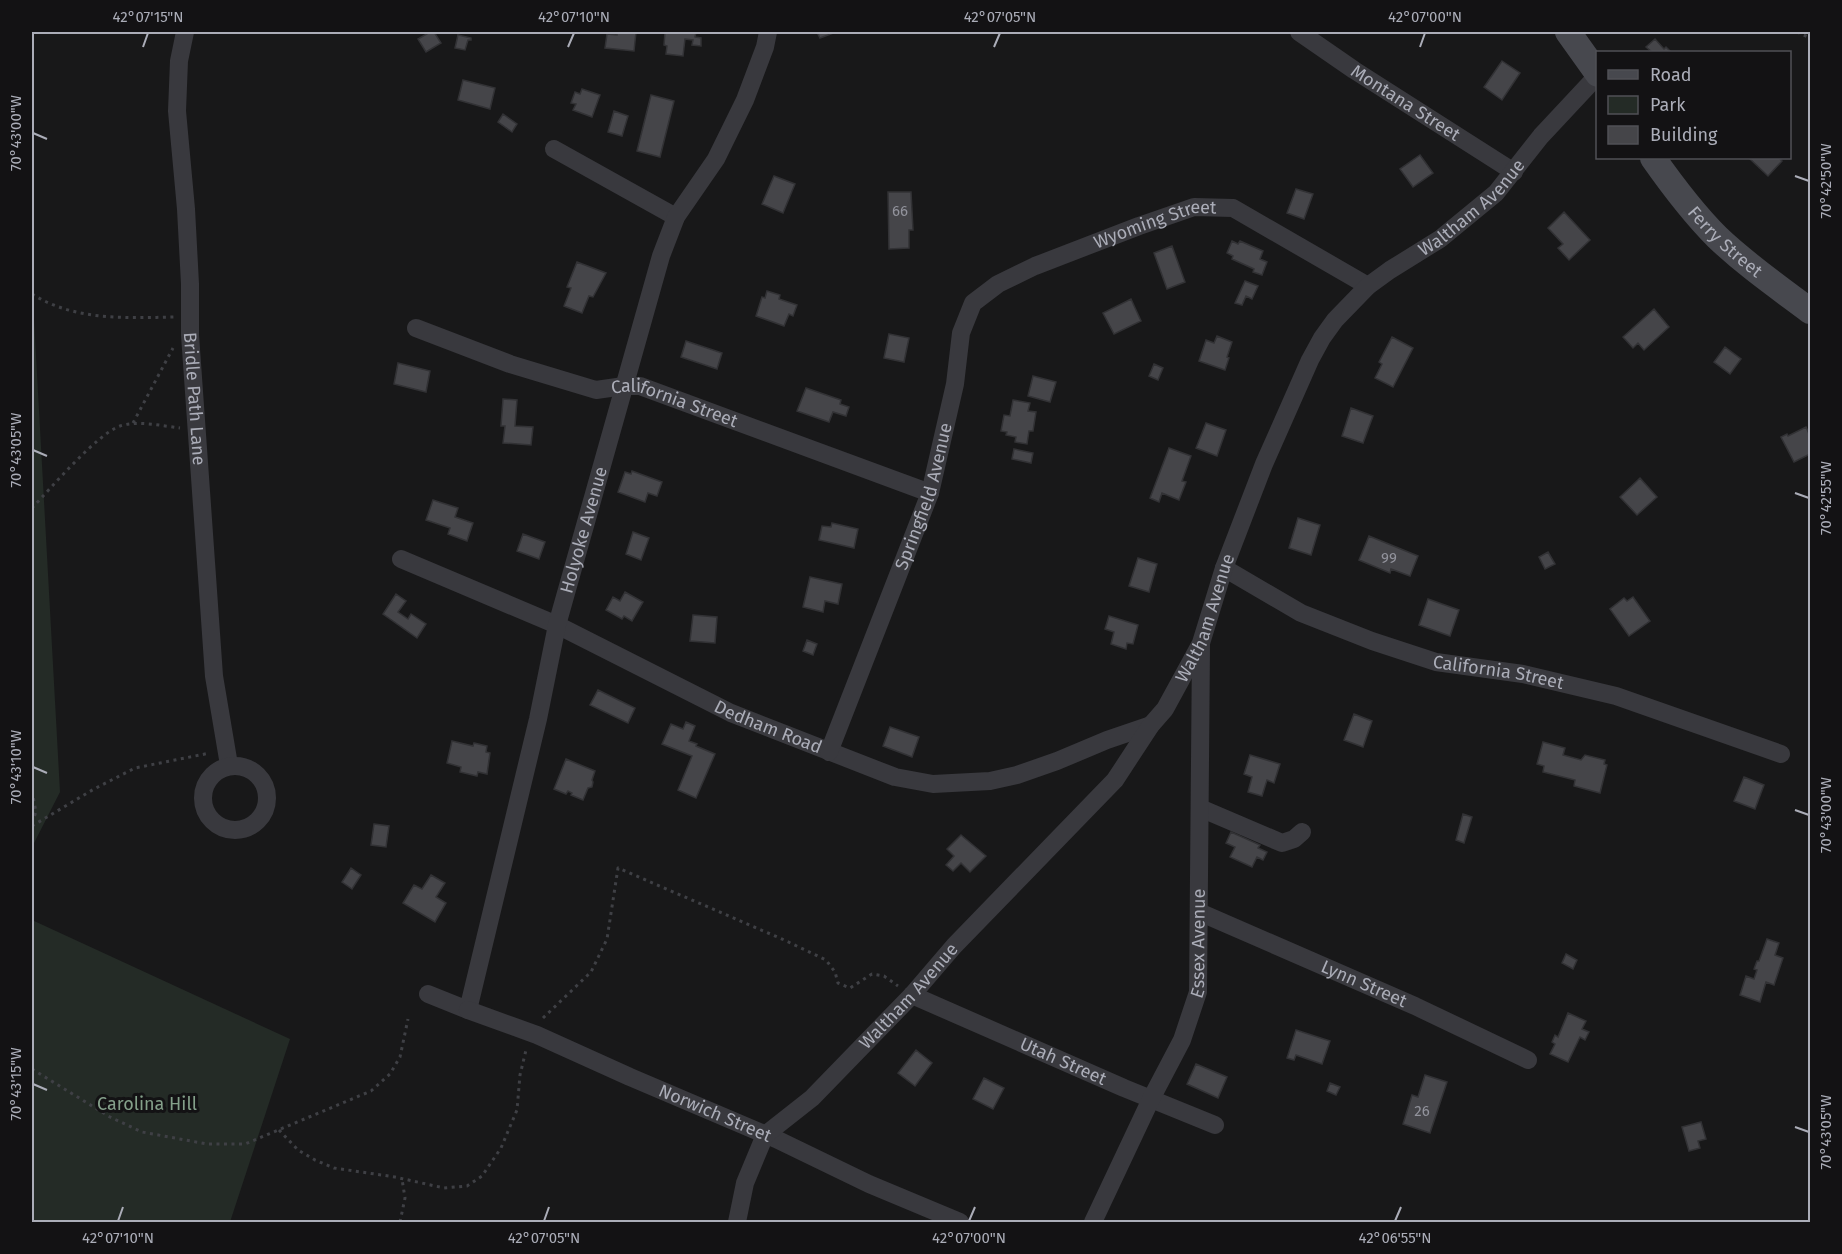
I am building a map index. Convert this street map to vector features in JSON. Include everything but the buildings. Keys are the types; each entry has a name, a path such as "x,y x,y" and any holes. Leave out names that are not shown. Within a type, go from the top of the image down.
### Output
{"main road":[{"path":"1568,32 1596,71"},
{"name":"Ferry Street","path":"1654,159 1695,213 1716,236 1810,311"}],"street":[{"name":"Bridle Path Lane","path":"185,32 179,61 177,111 186,209 190,317 214,675 227,758"},
{"name":"Holyoke Avenue","path":"468,1010 538,719 557,625 661,256 676,216 716,159 745,100 765,47 768,32"},
{"name":"Montana Street","path":"1299,32 1514,172"},
{"name":"Waltham Avenue","path":"765,1135 812,1098 912,995 954,946 1115,780 1165,709 1201,643 1224,568 1252,492 1310,360 1322,338 1335,320 1368,286 1460,225 1496,193 1541,136 1596,76"},
{"path":"554,149 676,216"},
{"name":"Wyoming Street","path":"1035,266 1194,207 1233,208 1368,286"},
{"name":"Springfield Avenue","path":"830,752 930,493 955,384 961,333 973,303 998,284 1035,266"},
{"name":"California Street","path":"416,328 510,364 596,390 640,386 930,493"},
{"name":"Dedham Road","path":"401,559 557,625 731,713 896,777 933,784 990,781 1017,775 1152,725"},
{"name":"California Street","path":"1224,568 1301,613 1372,641 1436,662 1523,674 1617,696 1781,754"},
{"name":"Essex Avenue","path":"1093,1222 1151,1099 1182,1040 1198,992 1201,643"},
{"path":"1107,740 1128,759"},
{"path":"1200,808 1282,843 1302,832"},
{"name":"Lynn Street","path":"1198,912 1415,1006 1528,1060"},
{"path":"428,994 468,1010"},
{"name":"Utah Street","path":"912,995 1215,1125"},
{"name":"Norwich Street","path":"468,1010 531,1033 765,1135 869,1184 960,1222"},
{"path":"737,1222 745,1183 765,1135"}],"path":[{"path":"1797,32 1810,38"},
{"path":"32,294 50,306 94,316 190,317"},
{"path":"133,423 174,346"},
{"path":"32,508 102,436 120,426 133,423 197,429"},
{"path":"32,824 135,768 227,758"},
{"path":"32,791 36,812 32,824"},
{"path":"279,1130 298,1150 334,1168 444,1188 467,1186 482,1176 501,1148 517,1110 520,1075 531,1033 543,1017 591,972 607,939 618,868 826,960 835,972 838,983 850,988 872,974 884,976 912,995"},
{"path":"32,1069 110,1117 142,1132 207,1144 245,1143 371,1091 390,1074 400,1057 408,1019"},
{"path":"400,1222 405,1198 402,1179"}],"green space":[{"path":"32,283 60,792 32,847"},
{"name":"Carolina Hill","path":"32,920 290,1039 230,1222 32,1222"}]}
